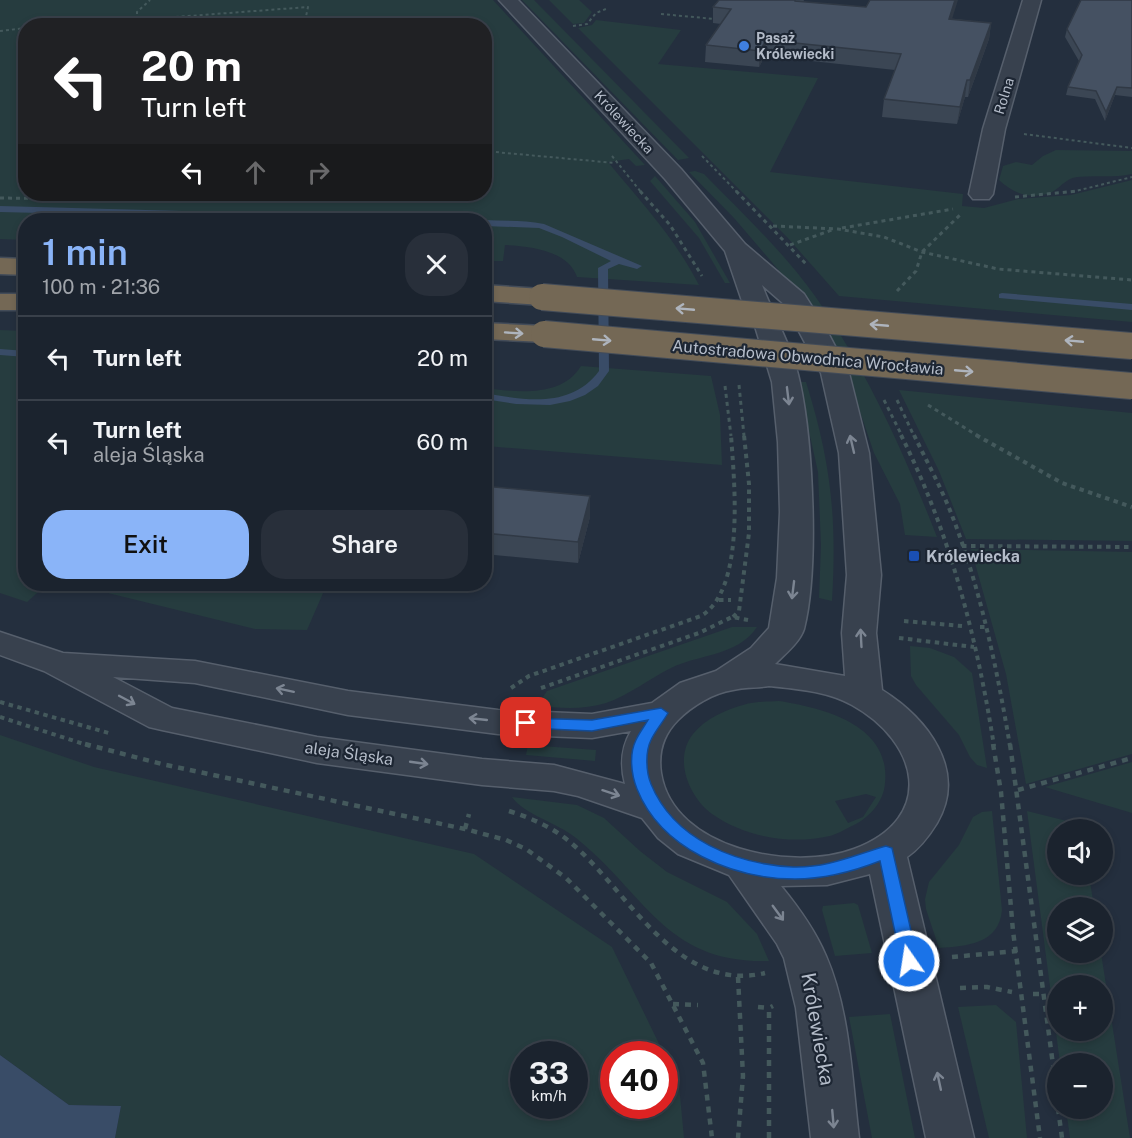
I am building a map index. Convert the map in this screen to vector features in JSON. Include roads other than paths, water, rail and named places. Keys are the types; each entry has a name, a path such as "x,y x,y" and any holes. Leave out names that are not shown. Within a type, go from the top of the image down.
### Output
{"highway":[{"path":"0,266 18,267"},
{"path":"492,294 1132,346"},
{"path":"0,302 18,302"},
{"name":"Autostradowa Obwodnica Wrocławia","path":"492,331 544,334 1132,386"}],"street":[{"name":"Królewiecka","path":"508,0 673,174 736,249 795,300 835,373 854,453 861,518 864,576 859,633 864,696"},
{"name":"Rolna","path":"975,200 1032,0"},
{"name":"Królewiecka","path":"722,680 763,656 786,630 794,578 795,489 793,441 786,382 767,323 755,301 736,249"},
{"name":"aleja Śląska","path":"0,643 57,663 162,718 317,750 482,772 554,778 584,784 652,807"},
{"name":"aleja Śląska","path":"57,663 195,672 348,703 498,722 592,726 661,713"},
{"path":"770,675 818,680 864,696 891,714 912,735 926,759 931,783 926,809 912,833 886,852 844,868 794,873 744,866 706,852 675,831 652,807 639,774 642,741 661,713 688,693 722,680 770,675"},
{"path":"886,852 950,1138"},
{"name":"Królewiecka","path":"744,866 798,941 805,959 823,1045 835,1138"}],"water":[{"path":"0,1055 69,1105 121,1106 115,1138 0,1138"}],"waterway":[{"path":"0,209 148,213"},
{"path":"492,223 541,226 612,258 637,266"},
{"path":"492,397 550,402 582,393 594,384 604,371 603,268 617,261"},
{"path":"1002,296 1132,307"},
{"path":"0,352 18,353"}],"place":[{"name":"Pasaż Królewiecki","path":"744,46"},
{"name":"Królewiecka","path":"914,556"}]}
